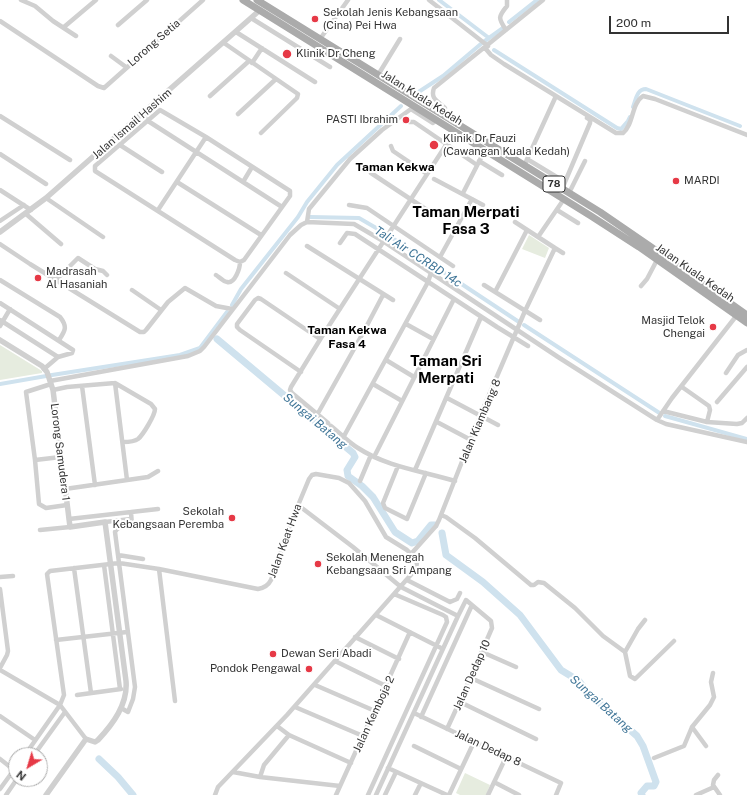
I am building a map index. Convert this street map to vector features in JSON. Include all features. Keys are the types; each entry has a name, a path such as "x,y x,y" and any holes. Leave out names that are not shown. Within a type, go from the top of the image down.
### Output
{"main road":[{"name":"Jalan Kuala Kedah","path":"243,0 378,75 397,91"},
{"name":"Jalan Kuala Kedah","path":"257,0 319,43 417,104 436,120 485,150 633,234 747,315"},
{"name":"Jalan Kuala Kedah","path":"417,104 444,116 516,161 526,163 563,186 567,196 747,323"},
{"path":"516,161 524,168 567,196"},
{"path":"708,287 732,305 730,311"}],"street":[{"path":"21,0 35,6 53,21 76,36"},
{"path":"64,27 96,0"},
{"path":"118,26 147,0"},
{"name":"Lorong Setia","path":"0,21 98,86 104,88 203,0"},
{"path":"311,55 348,0"},
{"path":"429,0 484,46 491,55 616,133 620,134 627,129 637,102 643,96 655,99 747,135"},
{"path":"506,30 500,16 507,6 507,0"},
{"path":"444,116 445,108 432,96 434,88 484,46 543,0"},
{"name":"Jalan Ismail Hashim","path":"0,232 46,198 260,10"},
{"path":"251,18 330,67"},
{"path":"236,32 315,82"},
{"path":"378,75 400,39"},
{"path":"224,42 250,62 298,93 298,96 261,133"},
{"path":"210,96 250,62 262,48"},
{"path":"111,56 126,67"},
{"path":"238,114 276,79"},
{"path":"526,163 556,96"},
{"path":"307,222 309,210 335,177 350,159 382,130 411,109 433,123 436,120"},
{"path":"162,111 206,137 290,191 290,196 244,260 240,262 97,173 94,169 95,166 158,112 162,111"},
{"path":"142,115 148,121 282,207"},
{"path":"0,116 70,160"},
{"path":"563,186 590,123 590,120 587,118"},
{"path":"409,122 414,122 446,144 502,175"},
{"path":"454,131 411,200 320,339 290,390 356,448 398,466 455,481"},
{"path":"158,210 206,137"},
{"path":"120,144 162,172"},
{"path":"391,146 393,151 427,174"},
{"path":"463,194 485,150"},
{"path":"0,154 46,184"},
{"path":"538,238 567,196 585,160"},
{"path":"243,182 252,167"},
{"path":"371,173 433,214"},
{"path":"434,179 484,205"},
{"path":"177,182 261,236"},
{"path":"0,190 31,210"},
{"path":"46,198 103,237"},
{"path":"440,257 472,199"},
{"path":"0,221 24,205"},
{"path":"349,205 367,208 453,266"},
{"path":"557,210 578,223"},
{"path":"26,214 61,244"},
{"path":"67,505 46,508 39,504 26,392 48,377 195,354 204,347 290,235 297,227 307,222 354,224 385,239 431,273 657,420 666,424 747,442"},
{"path":"515,222 538,238 564,253"},
{"path":"495,292 527,230"},
{"path":"340,243 346,235 351,233 355,234 528,346"},
{"path":"0,244 140,332 144,332 172,298 185,288 216,306 232,309"},
{"path":"307,246 393,300"},
{"name":"Jalan Kiambang 8","path":"444,518 455,481 480,416 553,247"},
{"path":"56,280 78,258 95,269 103,271 107,275"},
{"path":"641,286 647,279 657,260"},
{"path":"216,275 227,282 230,282 235,278 240,267 240,262"},
{"path":"286,273 340,309"},
{"path":"344,436 406,324 428,282 431,273"},
{"path":"0,280 60,318 65,327 65,331 59,340"},
{"path":"484,285 540,320"},
{"path":"132,290 161,310"},
{"path":"317,415 383,295"},
{"path":"301,372 240,330 237,324 255,300 261,299 320,339"},
{"path":"360,481 454,299"},
{"path":"0,303 72,349 72,353 58,357 48,377"},
{"path":"10,309 1,322 58,357"},
{"path":"657,420 737,315"},
{"path":"415,470 481,317"},
{"path":"406,324 433,339"},
{"path":"0,340 48,377"},
{"path":"726,373 738,355 747,350"},
{"path":"386,360 414,377"},
{"path":"717,402 747,367"},
{"name":"Lorong Samudera 1","path":"48,377 53,390 70,526"},
{"path":"53,390 115,383 151,404 155,411 139,439 122,442"},
{"path":"115,383 127,480"},
{"path":"372,384 402,401"},
{"path":"82,386 95,485"},
{"path":"682,387 709,406 710,410 707,422"},
{"path":"447,398 498,425"},
{"path":"664,411 707,422 737,424 742,423 747,418"},
{"path":"437,422 471,440"},
{"path":"35,460 61,457"},
{"path":"398,466 383,503 385,508 407,519 426,473"},
{"path":"65,489 148,477 158,471"},
{"name":"Jalan Keat Hwa","path":"56,640 47,574 50,571 119,563 159,569 258,589 265,587 271,580 309,479 312,475 316,474 344,479 350,483 365,500 386,537 407,550 410,554"},
{"path":"298,505 401,587 458,616"},
{"path":"69,519 158,508"},
{"path":"121,708 128,712 135,687 115,532 119,527 132,526 131,512"},
{"path":"215,795 218,787 315,685 355,637 416,569 417,565 415,558 410,554 444,518 480,542 531,585 538,582 544,583 575,608 603,636 625,652"},
{"path":"40,530 132,519"},
{"path":"0,589 2,625 8,655 0,669 60,705 86,739 95,742 121,708 126,696 127,688 105,522"},
{"path":"118,555 142,558"},
{"path":"104,565 120,689"},
{"path":"74,568 91,693"},
{"path":"159,569 175,701"},
{"path":"0,577 13,576"},
{"path":"406,580 450,602"},
{"path":"446,609 450,602 457,599 460,593"},
{"path":"368,795 447,622 446,617 431,609 394,594"},
{"path":"429,600 432,594"},
{"path":"376,795 466,600 472,605 421,717"},
{"name":"Jalan Dedap 10","path":"447,729 492,628 492,623 472,605"},
{"path":"376,615 443,649"},
{"path":"645,620 625,652 630,676 635,679 674,642"},
{"path":"30,747 60,705 64,695 56,640 128,632"},
{"name":"Jalan Kemboja 2","path":"336,795 399,660 410,632"},
{"path":"355,637 399,660"},
{"path":"482,652 516,667"},
{"path":"335,661 386,686"},
{"path":"654,758 684,746 692,727 714,697 711,679 713,673"},
{"path":"471,678 539,709"},
{"path":"315,685 375,711"},
{"path":"77,695 127,688"},
{"path":"460,702 536,739"},
{"path":"295,707 363,736"},
{"path":"40,747 65,712"},
{"name":"Jalan Dedap 8","path":"414,713 561,783 556,795"},
{"path":"0,716 35,740"},
{"path":"277,726 289,735 351,763"},
{"path":"692,727 706,746"},
{"path":"260,777 264,765 289,735"},
{"path":"46,795 86,739"},
{"path":"388,768 448,795 474,742"},
{"path":"414,746 461,769"},
{"path":"488,795 506,757"},
{"path":"233,772 260,777 340,786"},
{"path":"385,795 396,772"},
{"path":"718,775 714,780 713,785 720,795"},
{"path":"0,789 8,778"},
{"path":"494,782 519,795"},
{"path":"415,795 421,783"},
{"path":"696,795 714,787"}],"shaded area":[{"path":"529,235 549,248 545,258 522,249"},
{"path":"0,345 42,371 42,373 0,380"},
{"path":"465,773 490,785 486,795 460,795 456,793"}],"waterway":[{"path":"439,0 489,38"},
{"path":"509,22 537,0"},
{"path":"417,93 443,76 482,43 503,28"},
{"path":"494,50 617,128 621,129 630,117"},
{"path":"633,107 639,93 643,89 646,89 740,126"},
{"path":"232,305 241,289 337,165 401,106"},
{"name":"Tali Air CCRBD 14c","path":"310,217 359,218 383,232 519,322"},
{"path":"0,384 180,355 200,348 227,312"},
{"name":"Tali Air CCRBD 14c","path":"524,325 661,414"},
{"name":"Sungai Batang","path":"217,339 353,453 355,457 347,470 348,476 362,486 373,497 395,532 412,543 418,541 431,525 435,525"},
{"name":"Tali Air CCRBD 14c","path":"665,416 747,439"},
{"name":"Sungai Batang","path":"442,533 446,555 483,582 520,615 561,670 579,681 588,693 637,736 643,746 656,782 654,786 647,786 641,793 642,795"},
{"path":"99,759 118,777 133,795"}],"place":[{"name":"Sekolah Jenis Kebangsaan (Cina) Pei Hwa","path":"315,19"},
{"name":"Klinik Dr Cheng","path":"287,54"},
{"name":"PASTI Ibrahim","path":"406,120"},
{"name":"Klinik Dr Fauzi (Cawangan Kuala Kedah)","path":"434,145"},
{"name":"MARDI","path":"676,181"},
{"name":"Madrasah Al Hasaniah","path":"38,278"},
{"name":"Masjid Telok Chengai","path":"713,327"},
{"name":"Sekolah Kebangsaan Peremba","path":"232,518"},
{"name":"Sekolah Menengah Kebangsaan Sri Ampang","path":"318,564"},
{"name":"Dewan Seri Abadi","path":"273,654"},
{"name":"Pondok Pengawal","path":"309,669"}],"district":[{"name":"Taman Kekwa","path":"395,167"},
{"name":"Taman Merpati Fasa 3","path":"466,220"},
{"name":"Taman Kekwa Fasa 4","path":"347,337"},
{"name":"Taman Sri Merpati","path":"446,370"}]}
